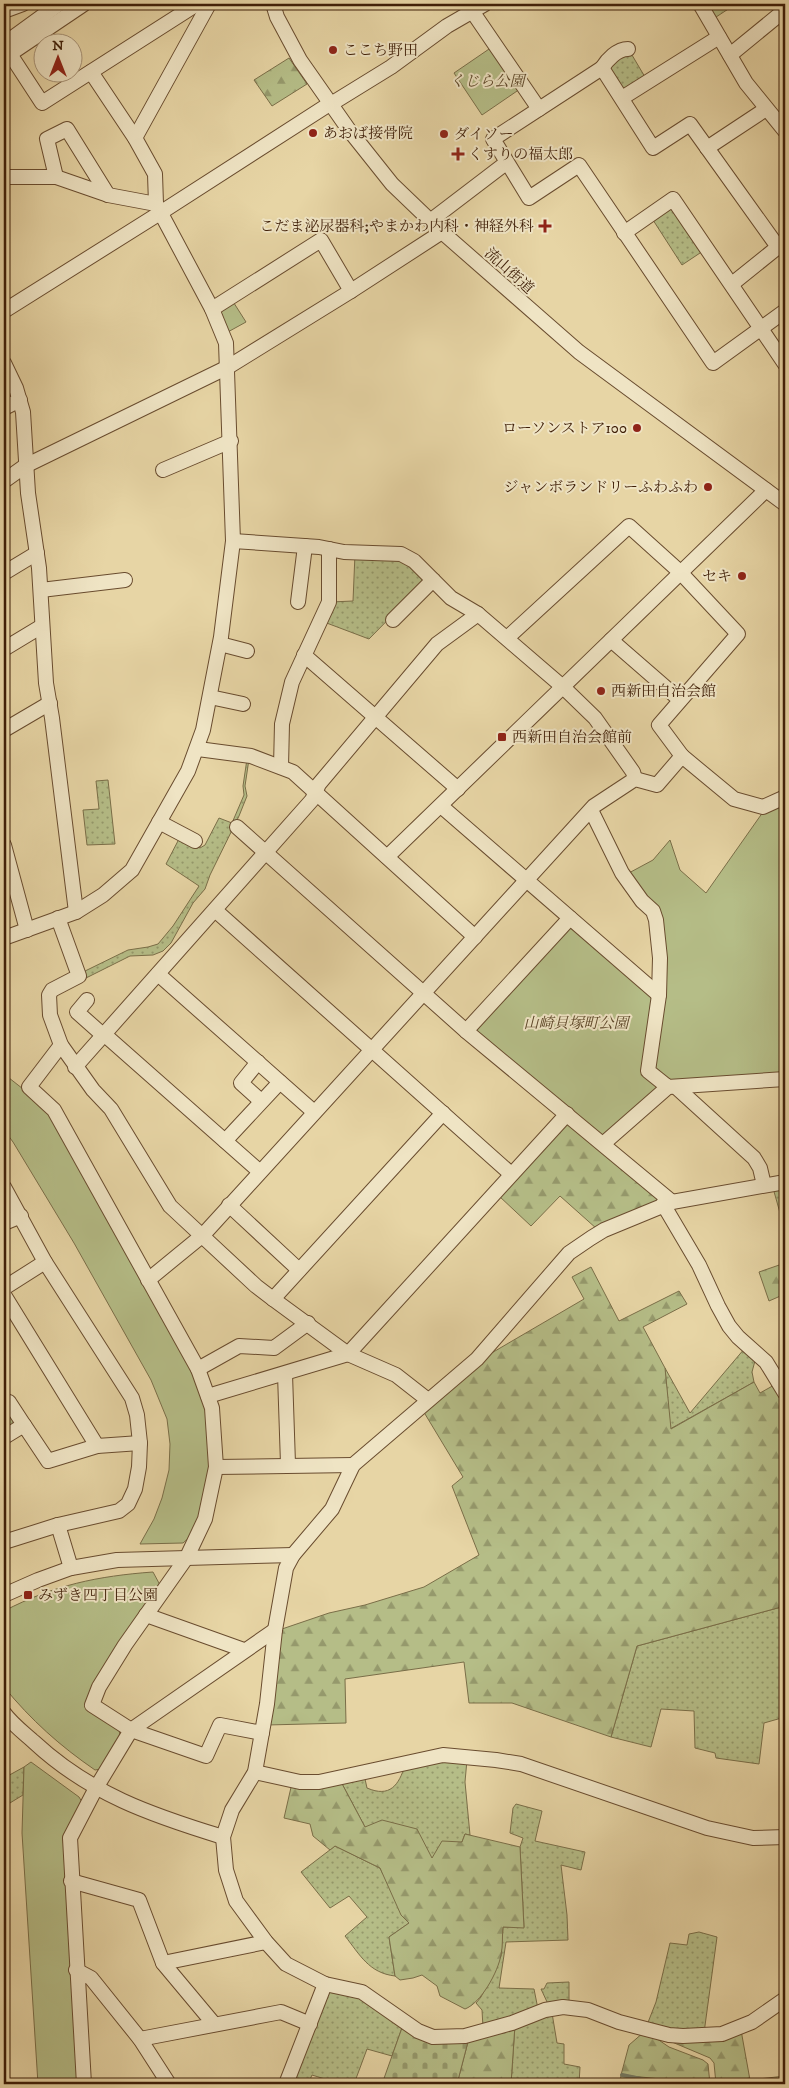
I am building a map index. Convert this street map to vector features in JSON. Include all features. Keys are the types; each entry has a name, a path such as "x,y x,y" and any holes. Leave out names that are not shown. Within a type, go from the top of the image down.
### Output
{"street":[{"path":"4,11 23,4"},
{"path":"6,52 59,4"},
{"path":"6,52 84,4"},
{"path":"6,52 42,103 197,4"},
{"path":"135,138 208,4"},
{"name":"流山街道","path":"273,4 277,17 300,60 366,153 392,184 430,221 579,352 778,494"},
{"path":"4,310 158,209 391,67 447,26 484,4"},
{"path":"700,4 746,83 785,130"},
{"path":"730,55 785,10"},
{"path":"472,11 539,109"},
{"path":"181,14 193,30"},
{"path":"622,98 719,37"},
{"path":"628,48 623,49 606,61 602,68 493,139 506,163 529,198 579,165 713,363 785,311"},
{"path":"602,68 654,148 690,124 778,248 732,284"},
{"path":"4,938 76,912 103,895 132,870 188,771 198,749 220,644 233,541 231,441 226,343 212,309 158,209 155,174 135,138 91,72"},
{"path":"707,148 766,108"},
{"path":"56,177 46,139 67,129 108,195"},
{"path":"430,221 506,163"},
{"path":"4,177 56,177 108,195 158,209"},
{"path":"624,232 673,199 785,364"},
{"path":"4,481 26,466 228,367 442,232"},
{"path":"212,309 321,240 351,291"},
{"path":"4,363 16,388 23,412 26,466 41,590 43,655 76,912"},
{"path":"4,408 20,400"},
{"path":"163,470 231,441"},
{"path":"387,857 680,572 778,494"},
{"path":"507,638 629,526 680,572 738,634 659,725 682,756 734,799 763,807 785,797"},
{"path":"233,541 401,554 414,561 450,598 478,614 563,687 595,718 633,772 635,779"},
{"path":"298,602 305,546"},
{"path":"281,767 280,752 286,704 292,682 329,602 329,549"},
{"path":"4,573 37,552"},
{"path":"41,590 125,580"},
{"path":"393,620 433,580"},
{"path":"75,1067 105,1036 312,800 319,784 437,644 478,614"},
{"path":"4,649 42,626"},
{"path":"611,640 680,700"},
{"path":"220,644 248,651"},
{"path":"304,655 458,789"},
{"path":"210,697 243,704"},
{"path":"4,730 50,703"},
{"path":"198,749 251,756 293,772 474,937"},
{"path":"148,1280 203,1235 591,810 629,781 635,779 657,785 682,756"},
{"path":"441,806 659,995"},
{"path":"591,810 622,873 642,901 653,911 656,920 660,958 659,995 648,1071 672,1087 754,1158 760,1168 764,1185"},
{"path":"159,822 195,842"},
{"path":"237,826 423,994 604,1144 668,1203 729,1326 738,1337 766,1362 785,1393"},
{"path":"4,845 27,930"},
{"path":"215,910 512,1174"},
{"path":"58,918 79,976 52,990 49,995 50,1015 61,1045 92,1090 111,1109 170,1206 256,1286 273,1299 348,1354 396,1375 428,1400"},
{"path":"466,1031 570,918"},
{"path":"158,974 314,1112"},
{"path":"87,1000 77,1012 260,1172"},
{"path":"61,1045 29,1087 57,1115 198,1369 212,1408 216,1466 205,1519 186,1557 103,1680 92,1704 131,1730 206,1756 220,1725 262,1733"},
{"path":"258,1062 241,1083 261,1101"},
{"path":"604,1144 672,1087 780,1080 785,1090"},
{"path":"225,1141 280,1082"},
{"path":"273,1299 443,1113"},
{"path":"208,1396 348,1354 567,1114"},
{"path":"785,1182 668,1203 604,1230 569,1253 477,1359 353,1465 332,1509 293,1555 286,1568 275,1630 255,1772 232,1810 222,1837 226,1870 236,1901 266,1942 286,1964 325,1984 362,1992 418,2031 433,2037 465,2036 563,2006 588,2010 619,2022 669,2035 722,2034 752,2022 785,1999"},
{"path":"4,1187 46,1262 128,1390 137,1415 140,1443 139,1468 135,1489 128,1504 119,1511 58,1525 4,1542"},
{"path":"229,1205 299,1270"},
{"path":"4,1223 21,1216"},
{"path":"4,1288 46,1262"},
{"path":"4,1295 97,1446"},
{"path":"198,1369 239,1346 274,1348 308,1323"},
{"path":"285,1374 288,1464"},
{"path":"4,1406 10,1402 48,1461 97,1446 140,1443"},
{"path":"4,1432 6,1436 24,1425"},
{"path":"216,1466 353,1465"},
{"path":"58,1525 71,1568"},
{"path":"4,1595 71,1568 117,1560 293,1555"},
{"path":"146,1615 244,1650"},
{"path":"84,2084 76,1970 70,1838 96,1788 131,1730 275,1630"},
{"path":"4,1713 43,1751 75,1776 96,1788 139,1810 222,1837"},
{"path":"255,1772 300,1782 319,1782 443,1755 496,1760 520,1764 707,1828 753,1838 785,1836"},
{"path":"71,1881 139,1900 163,1963 214,2024"},
{"path":"163,1963 266,1942"},
{"path":"76,1970 91,1978 140,2039 169,2084"},
{"path":"286,2084 325,1984"},
{"path":"140,2039 281,2012 310,2024"}],"green space":[{"path":"704,4 736,4 713,19"},
{"name":"くじら公園","path":"492,47 520,89 482,115 454,73"},
{"path":"629,50 645,77 626,90 621,88 608,68"},
{"path":"289,58 307,84 272,106 254,80"},
{"path":"669,209 675,210 703,251 682,265 653,220"},
{"path":"232,300 246,322 226,333 220,312"},
{"path":"355,554 400,556 427,580 369,639 324,622 331,602 353,601"},
{"path":"247,759 249,759 245,786 247,796 239,816 205,889 193,903 171,943 163,951 153,955 130,956 86,978 83,972 128,950 158,944 173,926 199,886 166,864 180,837 200,848 205,845 219,818 232,823 244,795 243,786"},
{"path":"108,780 115,844 87,845 83,810 99,809 96,781"},
{"path":"785,803 785,1074 670,1082 654,1071 660,921 627,874 653,860 670,840 680,870 706,893 763,812"},
{"name":"山崎貝塚町公園","path":"568,925 654,996 644,1071 657,1083 657,1089 605,1135 600,1135 475,1032 474,1027"},
{"path":"4,1074 50,1112 192,1369 200,1388 208,1422 208,1480 199,1518 192,1533 183,1543 140,1544 154,1519 162,1498 169,1470 170,1444 167,1419 151,1380 74,1243 4,1130"},
{"path":"565,1124 570,1124 659,1197 658,1202 597,1229 560,1196 531,1226 499,1196"},
{"path":"785,1186 785,1219 782,1220 773,1188"},
{"path":"785,1263 785,1294 769,1301 759,1272"},
{"path":"591,1267 619,1321 679,1291 687,1304 643,1327 665,1368 671,1429 754,1382 760,1393 776,1384 785,1400 785,1545 783,1546 785,1552 785,1606 637,1646 611,1737 512,1703 469,1703 464,1662 345,1679 346,1723 267,1725 279,1630 329,1613 365,1605 424,1587 479,1555 452,1486 463,1477 422,1409 483,1358 584,1299 572,1277"},
{"path":"745,1348 756,1357 752,1372 754,1382 670,1429 665,1368 690,1413"},
{"path":"8,1409 16,1422 8,1428 4,1422 4,1411"},
{"path":"153,1572 160,1585 93,1687 85,1707 119,1730 120,1735 101,1769 95,1770 46,1732 4,1687 4,1611 59,1588 77,1583 114,1576"},
{"path":"785,1606 785,1717 764,1723 759,1764 716,1758 715,1753 695,1748 694,1711 661,1709 651,1747 611,1737 637,1646"},
{"path":"467,1760 465,1782 470,1835 465,1834 462,1842 432,1859 365,1827 340,1780 365,1779 367,1788 382,1791 392,1788 396,1784 405,1765"},
{"path":"31,1762 79,1797 82,1802 63,1836 78,2084 38,2084 22,1833 24,1767"},
{"path":"24,1767 23,1795 5,1806 4,1778"},
{"path":"340,1780 365,1827 382,1820 417,1829 432,1858 442,1841 462,1842 465,1834 520,1847 524,1928 503,1927 502,1952 496,1970 483,1994 471,2006 465,2009 440,1996 437,1986 422,1975 400,1980 395,1976 389,1937 409,1923 401,1915 380,1868 335,1846 330,1850 313,1836 310,1824 284,1818 292,1783"},
{"path":"516,1804 542,1811 535,1841 585,1852 581,1870 561,1865 568,1940 506,1942 499,1988 534,1989 538,2009 483,2028 482,2010 476,2003 481,1997 501,1956 503,1927 524,1927 520,1847 523,1838 510,1833 513,1808"},
{"path":"335,1846 380,1868 409,1923 389,1937 395,1976 378,1971 372,1967 345,1936 367,1917 349,1896 330,1908 301,1872"},
{"path":"699,1932 717,1937 704,2033 681,2033 647,2025 656,2002 670,1943 687,1945 689,1934"},
{"path":"569,1982 569,2003 548,2004 541,1989 544,1989 547,1983"},
{"path":"330,1990 350,1992 403,2025 392,2056 367,2049 354,2084 341,2084 312,2075 308,2084 291,2084"},
{"path":"552,2013 557,2043 564,2044 564,2064 580,2067 579,2084 511,2084 515,2025"},
{"path":"403,2025 469,2038 457,2084 382,2084"},
{"path":"515,2025 511,2084 457,2084 469,2038"},
{"path":"741,2030 750,2080 785,2076 785,2084 716,2084 714,2063 710,2058 672,2042"},
{"path":"644,2032 669,2047 703,2060 708,2064 710,2084 621,2075 629,2045"},
{"path":"621,2075 663,2079 662,2084 620,2084"}],"waterway":[{"path":"622,2075 665,2084"}],"place":[{"name":"ここち野田","path":"333,50"},
{"name":"あおば接骨院","path":"313,133"},
{"name":"ダイソー","path":"444,134"},
{"name":"くすりの福太郎","path":"458,154"},
{"name":"こだま泌尿器科;やまかわ内科・神経外科","path":"545,226"},
{"name":"ローソンストア100","path":"637,428"},
{"name":"ジャンボランドリーふわふわ","path":"708,487"},
{"name":"セキ","path":"742,576"},
{"name":"西新田自治会館","path":"601,691"},
{"name":"西新田自治会館前","path":"502,737"},
{"name":"みずき四丁目公園","path":"28,1595"}]}
